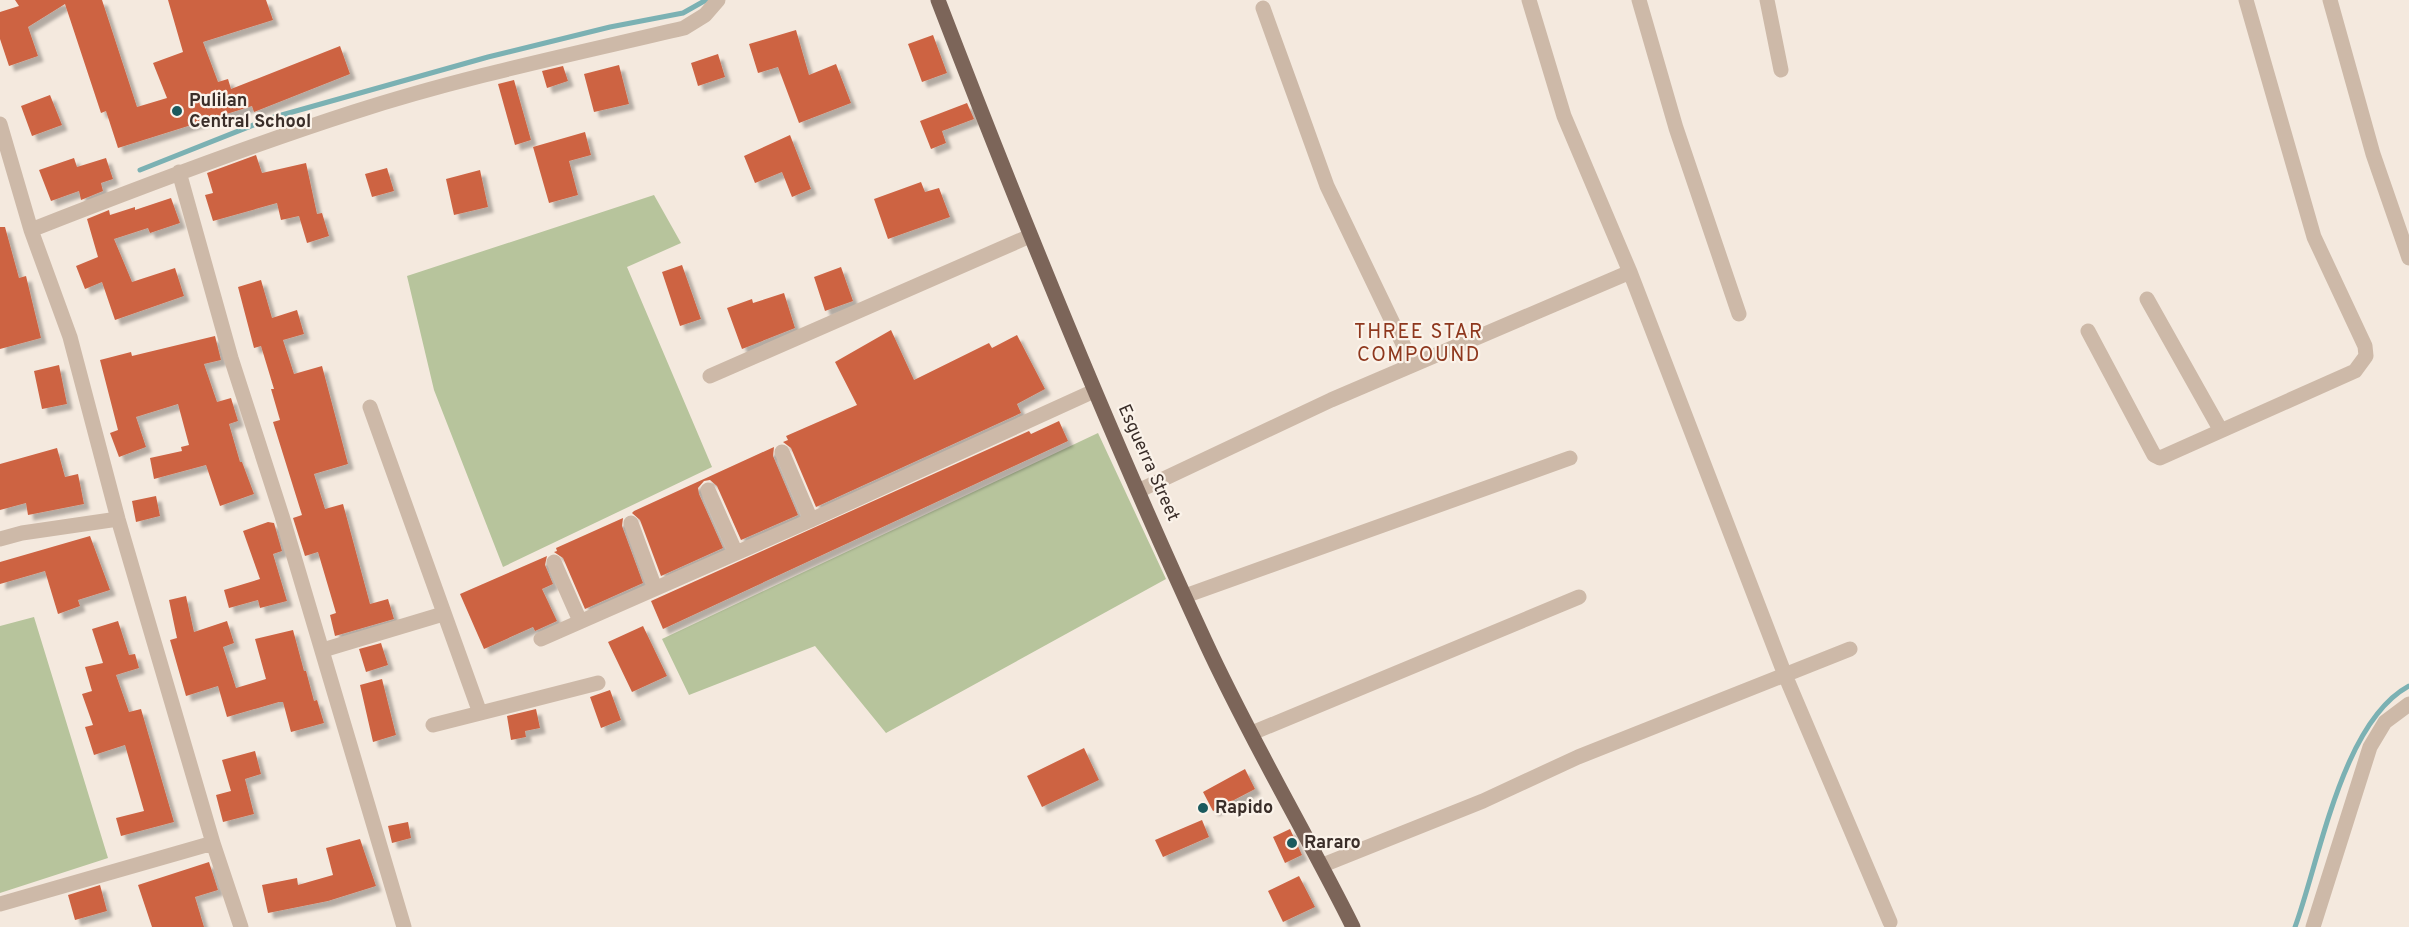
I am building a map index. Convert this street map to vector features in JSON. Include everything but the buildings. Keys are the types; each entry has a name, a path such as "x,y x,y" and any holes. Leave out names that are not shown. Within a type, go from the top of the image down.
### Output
{"main road":[{"name":"Esguerra Street","path":"938,0 1030,236 1094,390 1185,596 1252,733 1353,927"}],"street":[{"path":"31,230 179,172 356,111 469,80 684,28 705,15 718,0"},
{"path":"1529,0 1564,116 1630,273 1785,675 1890,922"},
{"path":"1640,0 1676,128 1739,314"},
{"path":"1767,0 1781,70"},
{"path":"2088,331 2154,455 2163,458 2220,429 2355,371 2366,356 2365,346 2310,226 2246,0"},
{"path":"2330,0 2373,154 2409,258"},
{"path":"1263,8 1327,186 1413,365"},
{"path":"0,124 31,230 70,337 117,519 213,843 241,927"},
{"path":"179,172 231,358 323,650 404,927"},
{"path":"710,376 1030,236"},
{"path":"1138,491 1331,399 1630,273"},
{"path":"2147,298 2220,429"},
{"path":"541,639 811,520 1094,390"},
{"path":"370,407 480,713"},
{"path":"782,452 811,520"},
{"path":"1185,596 1570,458"},
{"path":"708,490 736,553"},
{"path":"0,539 22,533 117,519"},
{"path":"631,523 655,588"},
{"path":"554,562 580,621"},
{"path":"1252,733 1579,597"},
{"path":"323,650 443,614"},
{"path":"1323,866 1483,801 1578,757 1850,649"},
{"path":"433,725 598,683"},
{"path":"2313,927 2370,747 2385,722 2409,704"},
{"path":"0,904 213,843"}],"green space":[{"path":"654,195 681,243 627,267 712,467 503,567 434,390 407,276"},
{"path":"1098,433 1166,579 886,733 815,646 689,695 662,639"},
{"path":"34,617 108,858 0,893 0,626"}],"waterway":[{"path":"140,170 271,118 488,57 610,27 683,13 706,0"},
{"path":"2295,927 2324,830 2350,760 2366,729 2386,704 2409,686"}],"place":[{"name":"Pulilan Central School","path":"177,111"},
{"name":"Rapido","path":"1203,808"},
{"name":"Rararo","path":"1292,843"}],"district":[{"name":"THREE STAR COMPOUND","path":"1419,344"}]}
